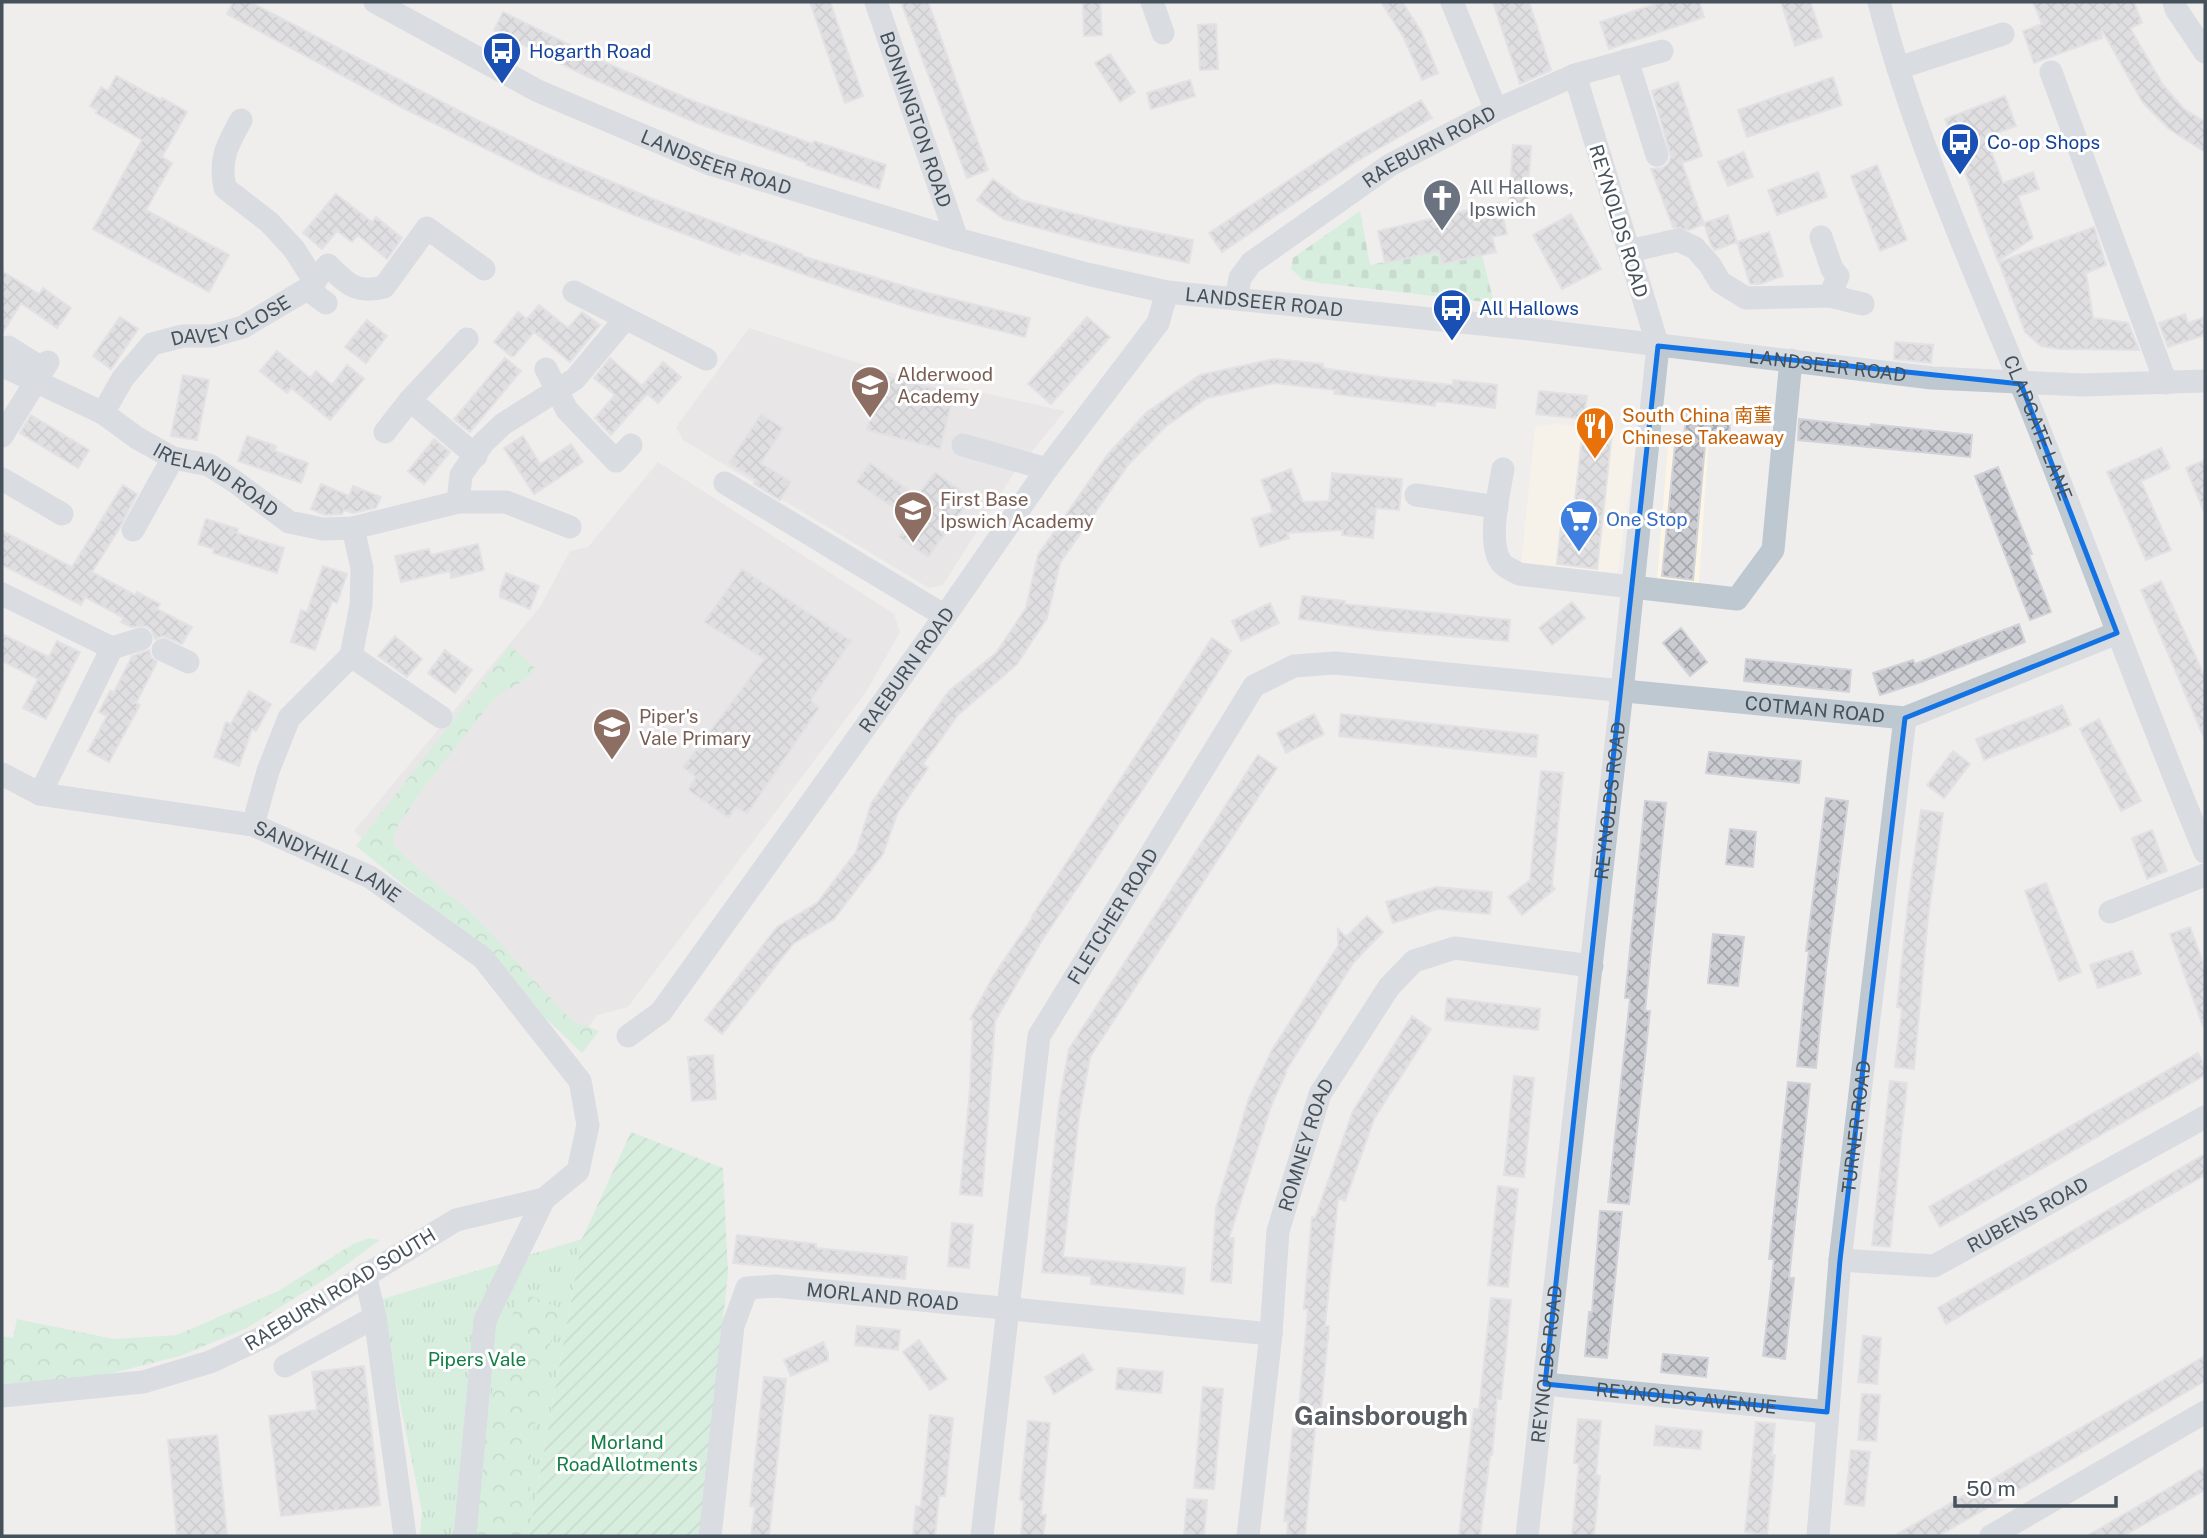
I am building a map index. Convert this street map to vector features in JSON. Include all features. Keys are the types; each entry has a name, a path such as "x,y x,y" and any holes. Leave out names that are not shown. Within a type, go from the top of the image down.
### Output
{"street":[{"name":"BONNINGTON ROAD","path":"876,2 957,239"},
{"path":"1152,2 1163,33"},
{"path":"1452,2 1496,110"},
{"name":"CLAPGATE LANE","path":"1879,2 1898,68 1940,190 2021,384 2205,852"},
{"path":"2174,2 2205,52"},
{"name":"LANDSEER ROAD","path":"384,4 538,91 710,164 957,239 1087,274 1167,292 1532,329 1932,378 2021,384 2205,381"},
{"path":"1898,68 2003,34"},
{"name":"RAEBURN ROAD","path":"1236,298 1240,278 1251,263 1390,165 1496,110 1574,75 1662,51"},
{"path":"1627,61 1657,155"},
{"path":"2051,72 2166,383"},
{"name":"REYNOLDS ROAD","path":"1527,1536 1592,966 1658,346 1574,75"},
{"path":"241,120 224,155 222,171 225,188 268,222 294,248 317,279 369,291 384,287 427,228 484,270"},
{"path":"1821,237 1832,269 1834,286"},
{"path":"1629,251 1678,240 1695,248 1720,282 1746,298 1834,286 1863,304"},
{"name":"DAVEY CLOSE","path":"103,413 122,378 152,344 183,336 212,336 243,327 317,279 326,303"},
{"path":"574,292 706,359"},
{"name":"RAEBURN ROAD","path":"628,1036 661,1012 945,617 1047,469 1158,323 1167,292"},
{"path":"458,502 461,475 483,443 503,424 563,400 575,380 625,319"},
{"path":"385,432 410,400 467,339"},
{"name":"IRELAND ROAD","path":"6,357 42,371 137,438 173,458 209,465 289,522 323,529 354,528 458,502 506,502 570,527"},
{"path":"1503,469 1497,507 1496,548 1501,562 1519,574 1737,598 1773,550 1791,360"},
{"path":"546,369 563,400 616,461 631,444"},
{"path":"2,436 42,371"},
{"path":"410,400 476,456"},
{"path":"963,444 1047,469"},
{"path":"133,530 173,458"},
{"path":"2,479 62,514"},
{"path":"725,483 945,617"},
{"path":"1416,495 1497,507"},
{"path":"253,825 268,771 289,718 351,656 361,605 362,568 354,528"},
{"path":"2,594 112,649"},
{"name":"COTMAN ROAD","path":"1622,691 1905,718 2117,633"},
{"path":"40,794 112,649 141,639"},
{"path":"163,650 188,662"},
{"path":"351,656 441,717"},
{"name":"FLETCHER ROAD","path":"982,1536 1039,1036 1254,686 1294,666 1335,663 1622,691"},
{"name":"TURNER ROAD","path":"1818,1536 1840,1260 1905,718"},
{"name":"SANDYHILL LANE","path":"2,774 40,794 253,825 370,877 483,958 580,1081"},
{"path":"2110,912 2205,875"},
{"name":"ROMNEY ROAD","path":"1248,1536 1271,1334 1278,1231 1320,1094 1389,987 1414,961 1455,948 1592,966"},
{"name":"RAEBURN ROAD SOUTH","path":"2,1395 144,1382 210,1362 270,1334 365,1273 456,1220 544,1199 578,1171 588,1125 580,1081"},
{"name":"RUBENS ROAD","path":"1840,1260 1934,1266 2205,1116"},
{"path":"465,1536 485,1320 544,1199"},
{"path":"365,1273 375,1317 405,1536"},
{"name":"MORLAND ROAD","path":"710,1536 733,1326 747,1288 775,1286 1271,1334"},
{"path":"285,1366 375,1317"},
{"name":"REYNOLDS AVENUE","path":"1545,1384 1827,1412"},
{"path":"1991,1536 2205,1412"}],"highlighted area":[{"path":"1658,346 2021,384 2117,633 1905,718 1840,1260 1827,1412 1545,1384"}],"shaded area":[{"name":"Alderwood Academy","path":"749,328 884,371 1065,411 1012,476 943,585 929,588 683,440 676,427"},
{"path":"1555,424 1638,431 1617,577 1521,565 1535,427"},
{"path":"1669,434 1709,437 1698,595 1656,591"},
{"name":"Piper's Vale Primary","path":"658,462 894,614 900,632 866,692 628,1007 597,1015 578,1042 354,831 540,607 570,551 588,547"}],"green space":[{"path":"1360,211 1370,265 1439,251 1442,264 1482,255 1494,303 1320,283 1303,280 1291,269 1293,258"},
{"path":"510,646 535,668 527,678 493,700 425,786 397,827 393,843 406,858 475,916 571,1020 599,1031 582,1053 447,921 356,846"},
{"name":"Morland RoadAllotments","path":"631,1132 723,1168 728,1273 700,1536 529,1536 582,1239"},
{"path":"370,1238 380,1240 332,1275 245,1329 180,1356 81,1381 2,1385 2,1336 13,1338 17,1319 114,1339 177,1335 278,1291 353,1244"},
{"name":"Pipers Vale","path":"582,1239 529,1536 420,1536 422,1511 379,1300"},
{"path":"521,1292 560,1308 542,1381 533,1437 530,1476 531,1536 474,1536 488,1412 501,1346"}],"building":[{"path":"233,2 250,2 473,118 564,162 663,203 802,256 928,293 1030,318 1025,337 910,308 741,252 740,255 543,177 407,110 227,14"},
{"path":"810,2 830,2 863,96 845,103"},
{"path":"901,2 928,2 988,170 967,178"},
{"path":"1083,2 1100,2 1102,35 1084,36"},
{"path":"1381,2 1402,2 1421,31 1438,73 1422,80 1404,38"},
{"path":"1493,2 1529,2 1551,70 1520,84"},
{"path":"1662,2 1699,2 1704,17 1609,49 1600,22"},
{"path":"1781,2 1810,2 1822,37 1795,46"},
{"path":"2033,2 2134,2 2142,23 2130,28 2163,85 2184,109 2205,122 2205,152 2169,129 2143,103 2102,30 2102,38 2034,63 2023,31 2042,24"},
{"path":"503,12 602,61 693,101 813,144 814,141 886,165 879,189 806,165 807,163 697,123 586,76 494,30"},
{"path":"1216,24 1218,69 1200,70 1198,25"},
{"path":"1110,54 1135,92 1120,102 1095,63"},
{"path":"116,76 187,112 162,157 172,163 146,210 229,255 209,292 93,229 142,140 96,113 98,110 90,106 101,87 108,91"},
{"path":"1833,77 1842,105 1747,137 1738,110"},
{"path":"1190,80 1195,96 1151,109 1147,93"},
{"path":"1678,82 1702,156 1682,163 1704,224 1689,230 1673,227 1651,169 1662,168 1668,164 1671,157 1652,91"},
{"path":"2005,96 2016,126 1986,137 2003,183 2033,172 2039,189 2018,196 2033,238 1998,261 1945,119"},
{"path":"1421,100 1432,118 1357,161 1222,252 1209,233 1350,140"},
{"path":"1513,145 1531,146 1527,204 1509,203"},
{"path":"1744,152 1753,177 1728,186 1718,162"},
{"path":"1877,165 1907,240 1880,251 1851,176"},
{"path":"1818,172 1827,197 1777,215 1768,190"},
{"path":"993,179 1021,200 1118,225 1193,240 1189,263 1004,219 977,200"},
{"path":"336,194 372,222 376,217 402,238 387,259 358,235 352,242 337,231 322,249 303,233"},
{"name":"All Hallows, Ipswich","path":"1499,203 1507,234 1492,237 1496,252 1442,264 1439,251 1385,263 1378,231"},
{"path":"1571,214 1601,269 1562,289 1533,235"},
{"path":"1728,215 1737,242 1715,250 1704,223"},
{"path":"2094,227 2106,265 2086,273 2093,318 2128,323 2139,350 2058,349 2041,346 2025,332 1999,262"},
{"path":"1769,232 1783,276 1760,284 1750,284 1737,242"},
{"path":"2,271 39,294 43,288 71,308 57,328 21,303 2,334"},
{"path":"539,305 568,328 582,312 600,325 570,362 534,332 514,356 494,342 518,312 527,319"},
{"path":"2185,314 2188,323 2205,317 2205,335 2168,347 2159,323"},
{"path":"120,317 138,329 111,369 93,356"},
{"path":"1087,317 1110,337 1051,404 1028,384"},
{"path":"367,320 387,336 366,363 345,347"},
{"path":"1895,342 1933,345 1931,363 1894,359"},
{"path":"277,351 310,378 316,371 332,385 347,365 364,379 330,420 291,388 287,393 260,371"},
{"path":"505,358 521,371 470,432 454,419"},
{"path":"610,358 642,386 663,362 681,377 658,403 647,394 611,435 595,418 615,395 594,378"},
{"path":"1274,359 1323,364 1323,368 1380,377 1453,385 1453,380 1497,385 1495,408 1436,401 1435,406 1334,394 1335,390 1274,383 1207,398 1166,426 1128,465 1060,563 1047,618 1017,664 958,715 923,764 928,768 897,814 883,854 834,919 793,944 722,1034 705,1020 777,927 817,903 856,852 871,804 902,757 949,691 996,653 1026,608 1038,555 1108,454 1147,412 1200,375"},
{"path":"183,375 209,380 197,440 171,436"},
{"path":"880,375 954,393 940,449 867,430"},
{"path":"1539,391 1587,396 1584,419 1536,414"},
{"path":"1687,409 1731,414 1729,436 1706,434 1693,580 1662,576 1676,435 1684,435"},
{"path":"761,414 783,428 761,463 791,482 780,500 754,484 756,480 729,463"},
{"path":"31,415 89,450 78,468 20,433"},
{"path":"1799,419 1972,435 1970,457 1798,440"},
{"path":"1583,429 1612,433 1597,569 1557,564 1561,526 1572,527"},
{"path":"247,436 276,446 275,451 308,463 301,483 238,461"},
{"path":"523,436 540,464 571,444 583,462 534,494 504,448"},
{"path":"434,439 450,452 424,484 408,471"},
{"path":"2161,448 2170,468 2141,481 2171,550 2146,560 2107,472"},
{"path":"2205,460 2205,514 2186,468"},
{"path":"870,463 917,496 935,472 971,498 928,557 899,537 911,520 856,482"},
{"path":"1998,467 2051,612 2030,620 1975,476"},
{"path":"1291,469 1303,502 1329,501 1332,473 1402,479 1399,510 1376,508 1373,538 1342,535 1343,530 1287,533 1289,538 1260,547 1252,519 1273,512 1261,480"},
{"path":"321,484 349,496 353,486 381,497 376,508 353,513 344,510 342,514 325,515 311,509"},
{"path":"123,485 137,494 92,572 135,595 137,592 160,604 157,609 192,627 182,644 163,636 155,639 151,629 145,626 131,627 121,622 124,618 85,597 81,605 2,565 2,531 72,567"},
{"path":"206,519 238,529 237,533 284,548 277,573 213,553 214,549 198,544"},
{"path":"478,544 484,570 451,578 450,571 401,582 395,556 429,549 431,555"},
{"path":"323,566 347,574 337,603 332,601 315,650 291,642 301,610 307,612"},
{"path":"742,569 851,641 811,700 819,708 747,814 736,807 729,818 688,790 696,777 683,767 764,659 704,622"},
{"path":"506,573 539,586 530,609 500,597"},
{"path":"2161,581 2205,677 2205,740 2141,590"},
{"path":"1302,596 1345,601 1344,604 1510,620 1508,641 1377,630 1299,619"},
{"path":"1572,602 1585,618 1552,645 1539,628"},
{"path":"1270,603 1279,623 1241,641 1232,621"},
{"path":"2019,624 2025,642 1880,695 1873,673 1913,660 1915,664"},
{"path":"1681,628 1707,662 1690,676 1663,643"},
{"path":"2,634 49,657 57,641 80,652 46,719 23,708 38,679 2,661"},
{"path":"395,636 422,659 407,677 378,656"},
{"path":"1212,638 1231,651 1169,750 1041,942 995,1021 982,1196 960,1194 970,1089 973,1020 970,1019 994,975"},
{"path":"149,650 151,657 157,662 136,703 140,705 109,762 88,751 107,716 99,712 110,691 114,692 132,656"},
{"path":"445,650 472,670 455,693 428,673"},
{"path":"1746,659 1851,670 1849,692 1744,681"},
{"path":"249,691 271,704 256,731 252,729 239,766 214,757 226,722 231,724"},
{"path":"2062,705 2071,725 1984,760 1976,739"},
{"path":"1314,714 1324,734 1286,753 1277,733"},
{"path":"1341,714 1538,735 1536,757 1339,736"},
{"path":"2099,719 2141,801 2121,811 2080,729"},
{"path":"1953,751 1970,764 1944,798 1927,785"},
{"path":"1709,752 1801,761 1799,783 1706,773"},
{"path":"1258,755 1277,768 1090,1057 1079,1117 1063,1257 1185,1268 1183,1294 1091,1284 1091,1276 1042,1272 1059,1104 1069,1049"},
{"path":"1541,771 1563,773 1552,885 1555,889 1522,915 1508,897 1530,880"},
{"path":"1826,798 1848,801 1816,1068 1797,1066 1809,951 1806,951"},
{"path":"1645,801 1666,803 1645,1011 1650,1011 1629,1204 1608,1202 1630,998 1625,998"},
{"path":"1921,810 1943,813 1928,917 1914,1069 1895,1067 1902,1008 1897,1007"},
{"path":"1730,829 1756,832 1753,867 1726,864"},
{"path":"2152,830 2167,871 2147,879 2132,838"},
{"path":"2046,883 2081,972 2059,981 2025,891"},
{"path":"1436,887 1492,892 1490,914 1437,909 1393,923 1386,902"},
{"path":"1367,916 1383,932 1353,963 1285,1072 1271,1106 1229,1238 1234,1238 1231,1283 1211,1281 1216,1208 1249,1098 1272,1050 1338,946 1338,929 1346,937"},
{"path":"2190,927 2205,968 2205,1026 2170,934"},
{"path":"1713,934 1744,937 1738,986 1708,983"},
{"path":"2132,951 2141,974 2098,988 2090,965"},
{"path":"1447,998 1540,1009 1538,1030 1445,1020"},
{"path":"1412,1016 1431,1029 1374,1119 1345,1201 1338,1198 1325,1326 1329,1326 1320,1418 1316,1418 1305,1536 1287,1536 1288,1521 1284,1521 1293,1428 1297,1429 1308,1309 1304,1309 1312,1217 1315,1218 1353,1111"},
{"path":"2198,1053 2205,1067 2205,1075 1940,1227 1929,1207"},
{"path":"713,1055 716,1099 692,1101 688,1057"},
{"path":"1514,1076 1534,1078 1524,1177 1504,1175"},
{"path":"1890,1081 1907,1083 1890,1247 1872,1245"},
{"path":"1788,1082 1810,1084 1789,1278 1794,1278 1785,1359 1763,1356 1774,1259 1769,1259"},
{"path":"2205,1154 2205,1175 1946,1324 1938,1308"},
{"path":"1498,1186 1518,1189 1508,1287 1488,1285"},
{"path":"1600,1211 1622,1212 1607,1358 1585,1356 1589,1312 1592,1312"},
{"path":"952,1223 973,1225 969,1268 948,1266"},
{"path":"737,1235 816,1244 816,1248 907,1257 905,1279 733,1263"},
{"path":"1491,1298 1511,1300 1501,1399 1497,1399 1480,1536 1459,1536 1474,1409 1479,1409"},
{"path":"857,1326 900,1330 898,1350 855,1345"},
{"path":"1863,1336 1881,1338 1877,1384 1858,1382"},
{"path":"919,1340 947,1379 930,1390 903,1352"},
{"path":"823,1342 828,1360 791,1376 784,1360"},
{"path":"1083,1354 1093,1370 1054,1394 1045,1377"},
{"path":"1663,1354 1708,1358 1706,1377 1661,1372"},
{"path":"2205,1356 2205,1381 2015,1492 1938,1536 1894,1536"},
{"path":"364,1366 380,1505 281,1516 269,1416 317,1410 312,1372"},
{"path":"1118,1368 1163,1372 1161,1393 1116,1389"},
{"path":"764,1377 786,1379 769,1536 751,1536 755,1507 750,1506"},
{"path":"1203,1387 1223,1389 1214,1489 1194,1488"},
{"path":"1862,1394 1880,1395 1876,1441 1858,1440"},
{"path":"930,1415 953,1418 945,1496 939,1496 935,1536 913,1536 916,1506 921,1507"},
{"path":"1578,1419 1601,1421 1596,1475 1600,1476 1594,1536 1572,1536 1579,1464 1574,1463"},
{"path":"1028,1421 1050,1423 1041,1515 1046,1515 1043,1536 1021,1536 1024,1501 1020,1500"},
{"path":"1756,1422 1775,1424 1772,1455 1775,1455 1767,1535 1745,1532"},
{"path":"1656,1426 1702,1431 1700,1449 1654,1445"},
{"path":"217,1435 227,1536 177,1536 168,1440"},
{"path":"1851,1450 1870,1452 1864,1506 1845,1504"},
{"path":"2205,1467 2205,1490 2123,1536 2087,1536"},
{"path":"1187,1499 1207,1500 1204,1536 1184,1536"}],"place":[{"name":"Hogarth Road","path":"502,85"},
{"name":"Co-op Shops","path":"1960,176"},
{"name":"All Hallows, Ipswich","path":"1442,232"},
{"name":"All Hallows","path":"1452,342"},
{"name":"Alderwood Academy","path":"870,419"},
{"name":"South China 南菫 Chinese Takeaway","path":"1595,460"},
{"name":"First Base Ipswich Academy","path":"913,544"},
{"name":"One Stop","path":"1579,553"},
{"name":"Piper's Vale Primary","path":"612,761"}],"district":[{"name":"Gainsborough","path":"1381,1416"}]}
